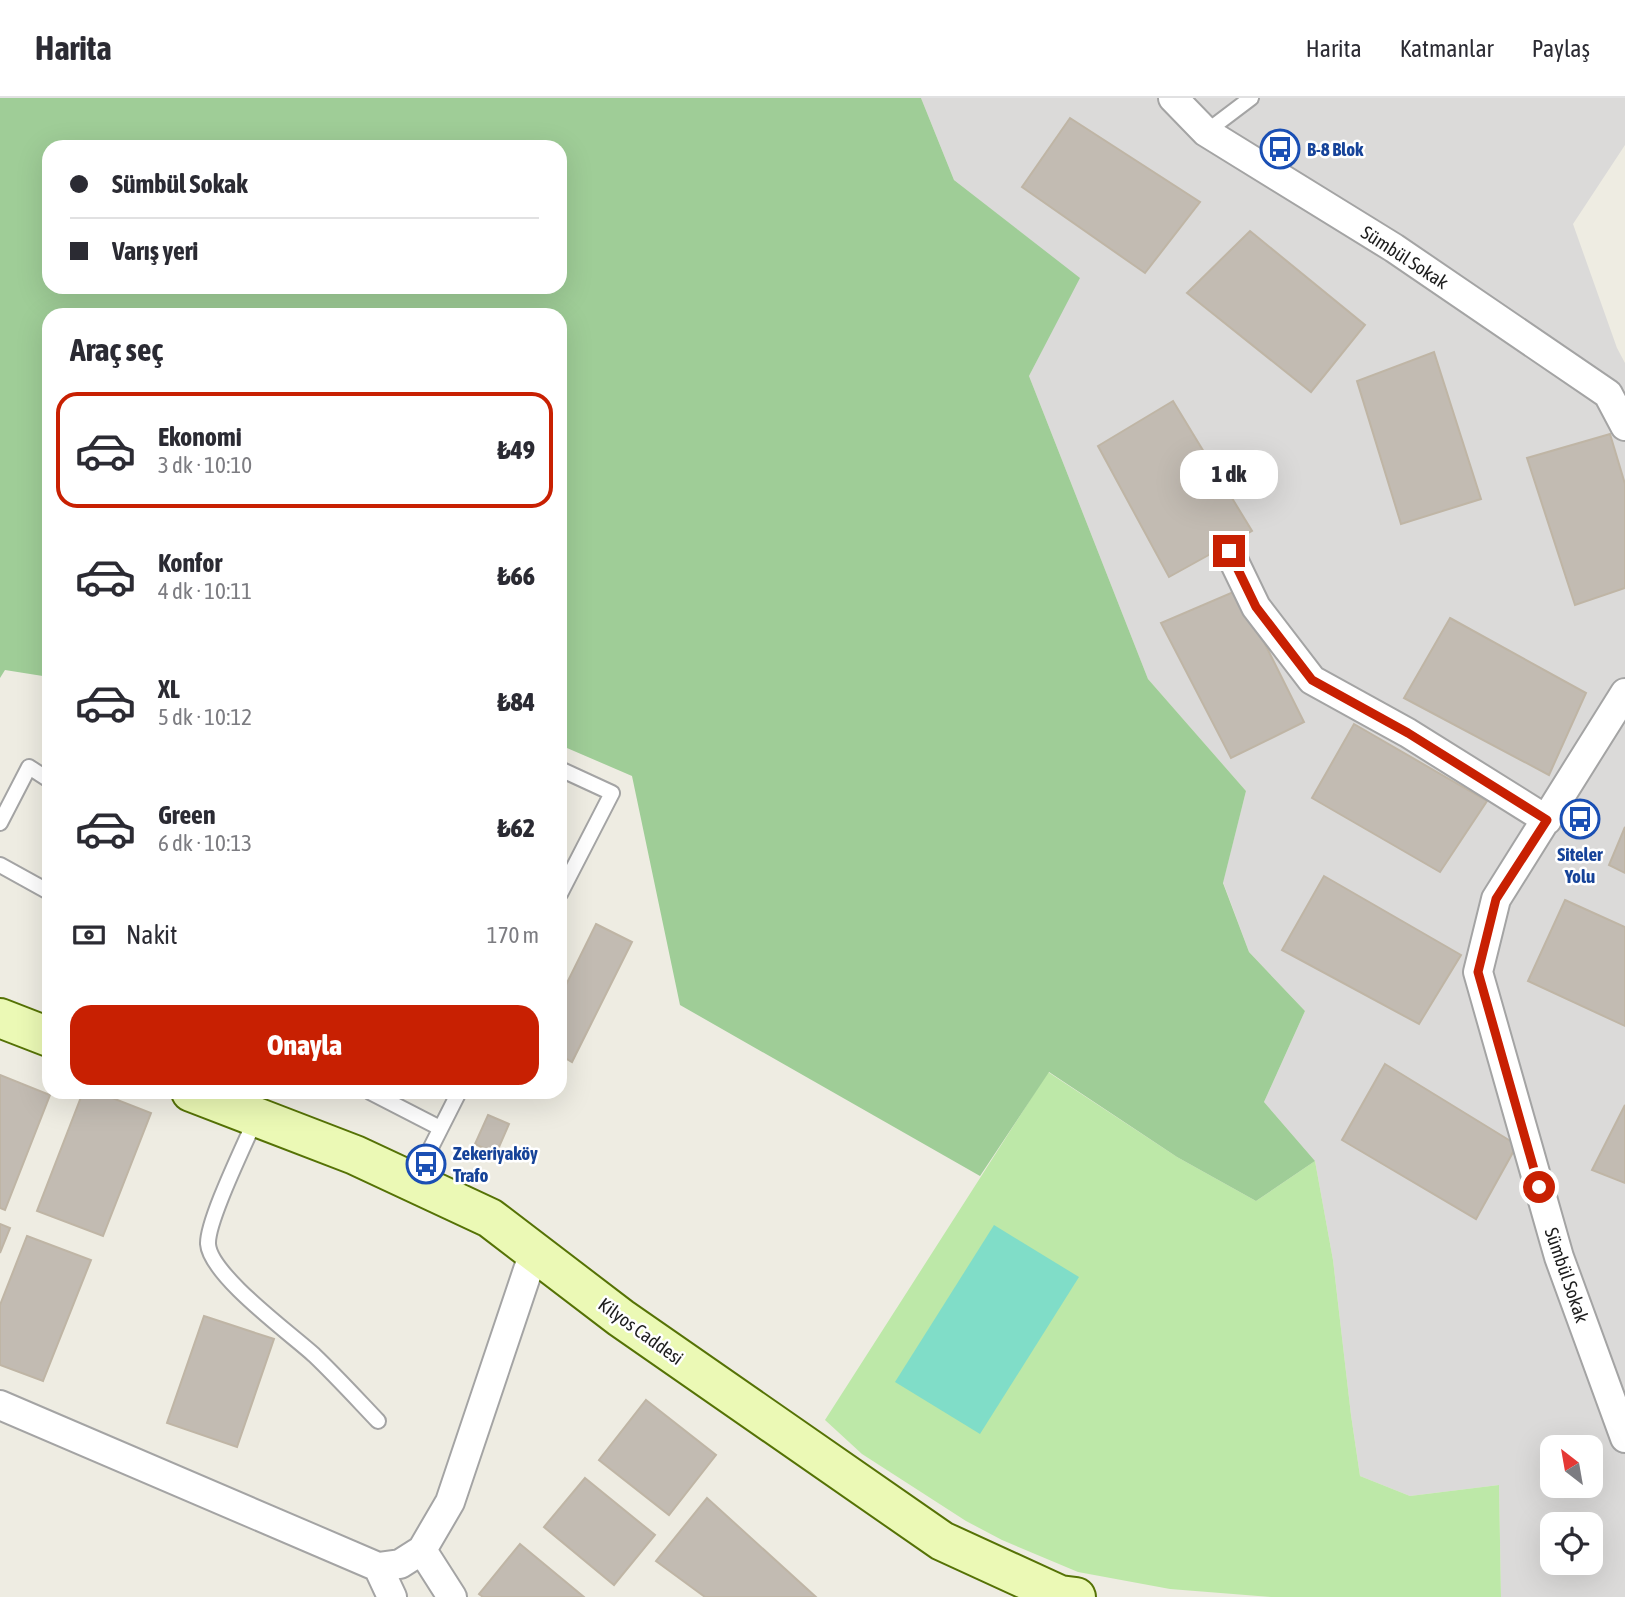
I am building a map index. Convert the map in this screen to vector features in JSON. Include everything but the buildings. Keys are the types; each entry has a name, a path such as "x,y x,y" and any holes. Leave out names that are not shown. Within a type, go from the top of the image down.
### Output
{"street":[{"name":"Sümbül Sokak","path":"1173,98 1206,132 1394,248 1608,394 1625,426"},
{"path":"1229,551 1256,607 1312,680 1408,733 1547,820"},
{"name":"Sümbül Sokak","path":"1625,693 1496,899 1478,972 1559,1257 1625,1438"},
{"path":"0,1018 42,1034"},
{"name":"Kilyos Caddesi","path":"209,1099 355,1155 490,1217 621,1318 942,1541 1060,1594 1076,1597"},
{"path":"0,1405 378,1567 400,1564 422,1550 450,1502 534,1252"},
{"path":"422,1550 452,1597"},
{"path":"378,1567 392,1597"}],"lane":[{"path":"1206,132 1251,98"},
{"path":"0,823 29,767 42,775"},
{"path":"567,772 612,793 567,880"},
{"path":"0,865 42,888"},
{"path":"384,1099 440,1128"},
{"path":"413,1182 455,1099"},
{"path":"256,1117 212,1222 208,1244 214,1259 247,1299 314,1355 378,1421"}],"shaded area":[{"path":"921,98 1625,98 1625,145 1573,224 1617,348 1625,363 1625,1597 1501,1597 1499,1485 1410,1496 1360,1476 1333,1260 1315,1161 1264,1102 1305,1011 1249,952 1223,882 1246,791 1148,679 1029,376 1079,278 954,180"},
{"path":"994,1225 1079,1277 980,1434 895,1382"}],"green space":[{"path":"0,98 921,98 954,180 1080,278 1029,376 1148,679 1246,791 1223,883 1249,952 1305,1011 1264,1102 1315,1161 1256,1201 1177,1157 1049,1072 980,1176 680,1005 632,776 567,748 567,308 42,308 42,676 5,670 0,678"},
{"path":"1048,1072 1177,1157 1256,1201 1315,1161 1333,1260 1360,1476 1410,1496 1499,1485 1501,1597 1271,1597 1170,1589 1078,1572 1002,1540 966,1521 862,1454 825,1420"}],"place":[{"name":"B-8 Blok","path":"1280,149"},
{"name":"Siteler Yolu","path":"1580,819"},
{"name":"Zekeriyaköy Trafo","path":"426,1164"}],"route":[{"path":"1229,551 1256,607 1312,680 1408,733 1547,820 1496,899 1478,972 1539,1187"}]}
